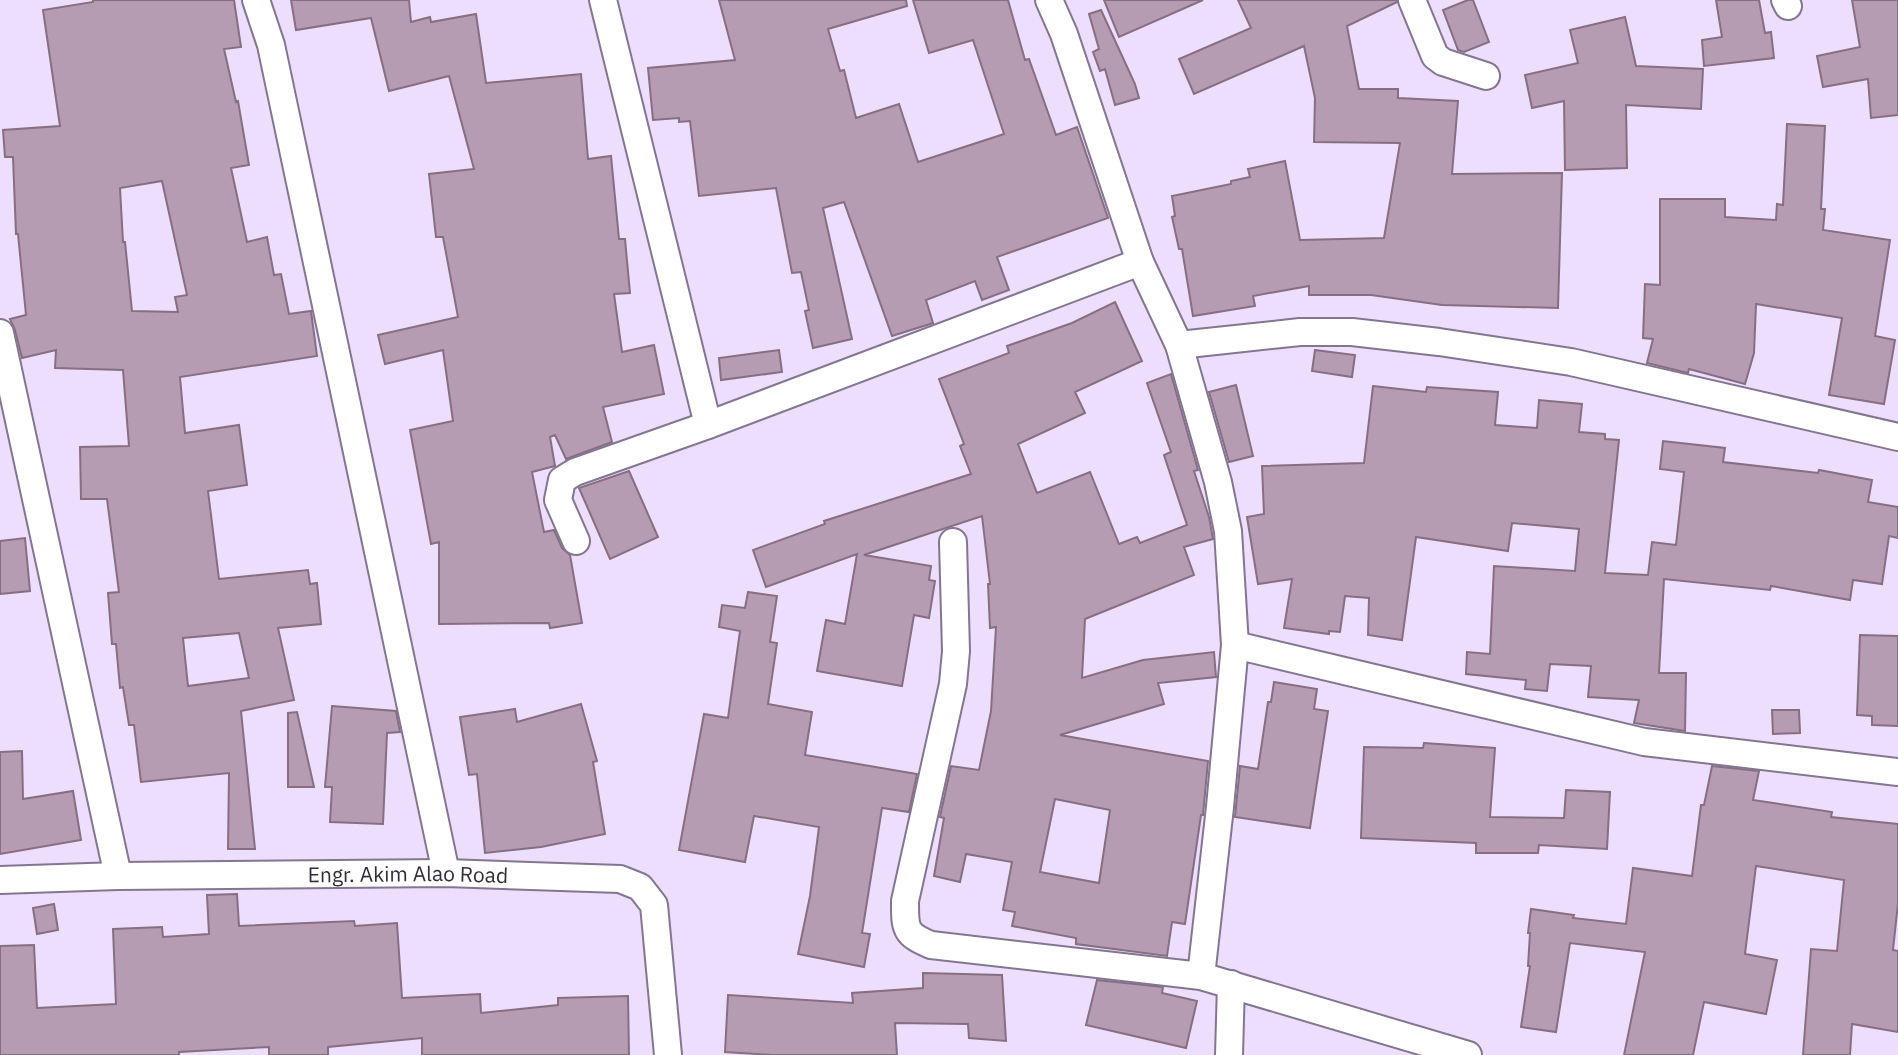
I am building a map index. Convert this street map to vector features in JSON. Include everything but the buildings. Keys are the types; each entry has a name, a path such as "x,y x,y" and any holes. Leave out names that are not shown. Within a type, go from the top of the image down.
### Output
{"street":[{"path":"256,0 271,46 446,873"},
{"path":"603,0 708,425"},
{"path":"1049,0 1140,262 1180,345 1218,482 1228,530 1235,645 1201,976"},
{"path":"1412,0 1435,57 1486,76"},
{"path":"576,541 558,500 562,480 575,472 708,425 1140,262"},
{"path":"1180,345 1313,332 1352,332 1439,342 1571,362 1898,437"},
{"path":"0,333 118,876"},
{"path":"953,542 956,651 953,684 905,901 905,925 912,937 931,945 1201,976 1468,1055"},
{"path":"1235,645 1644,742 1898,772"},
{"name":"Engr. Akim Alao Road","path":"0,880 118,876 446,873 620,879 640,887 654,905 668,1055"},
{"path":"1229,1055 1231,984"}]}
